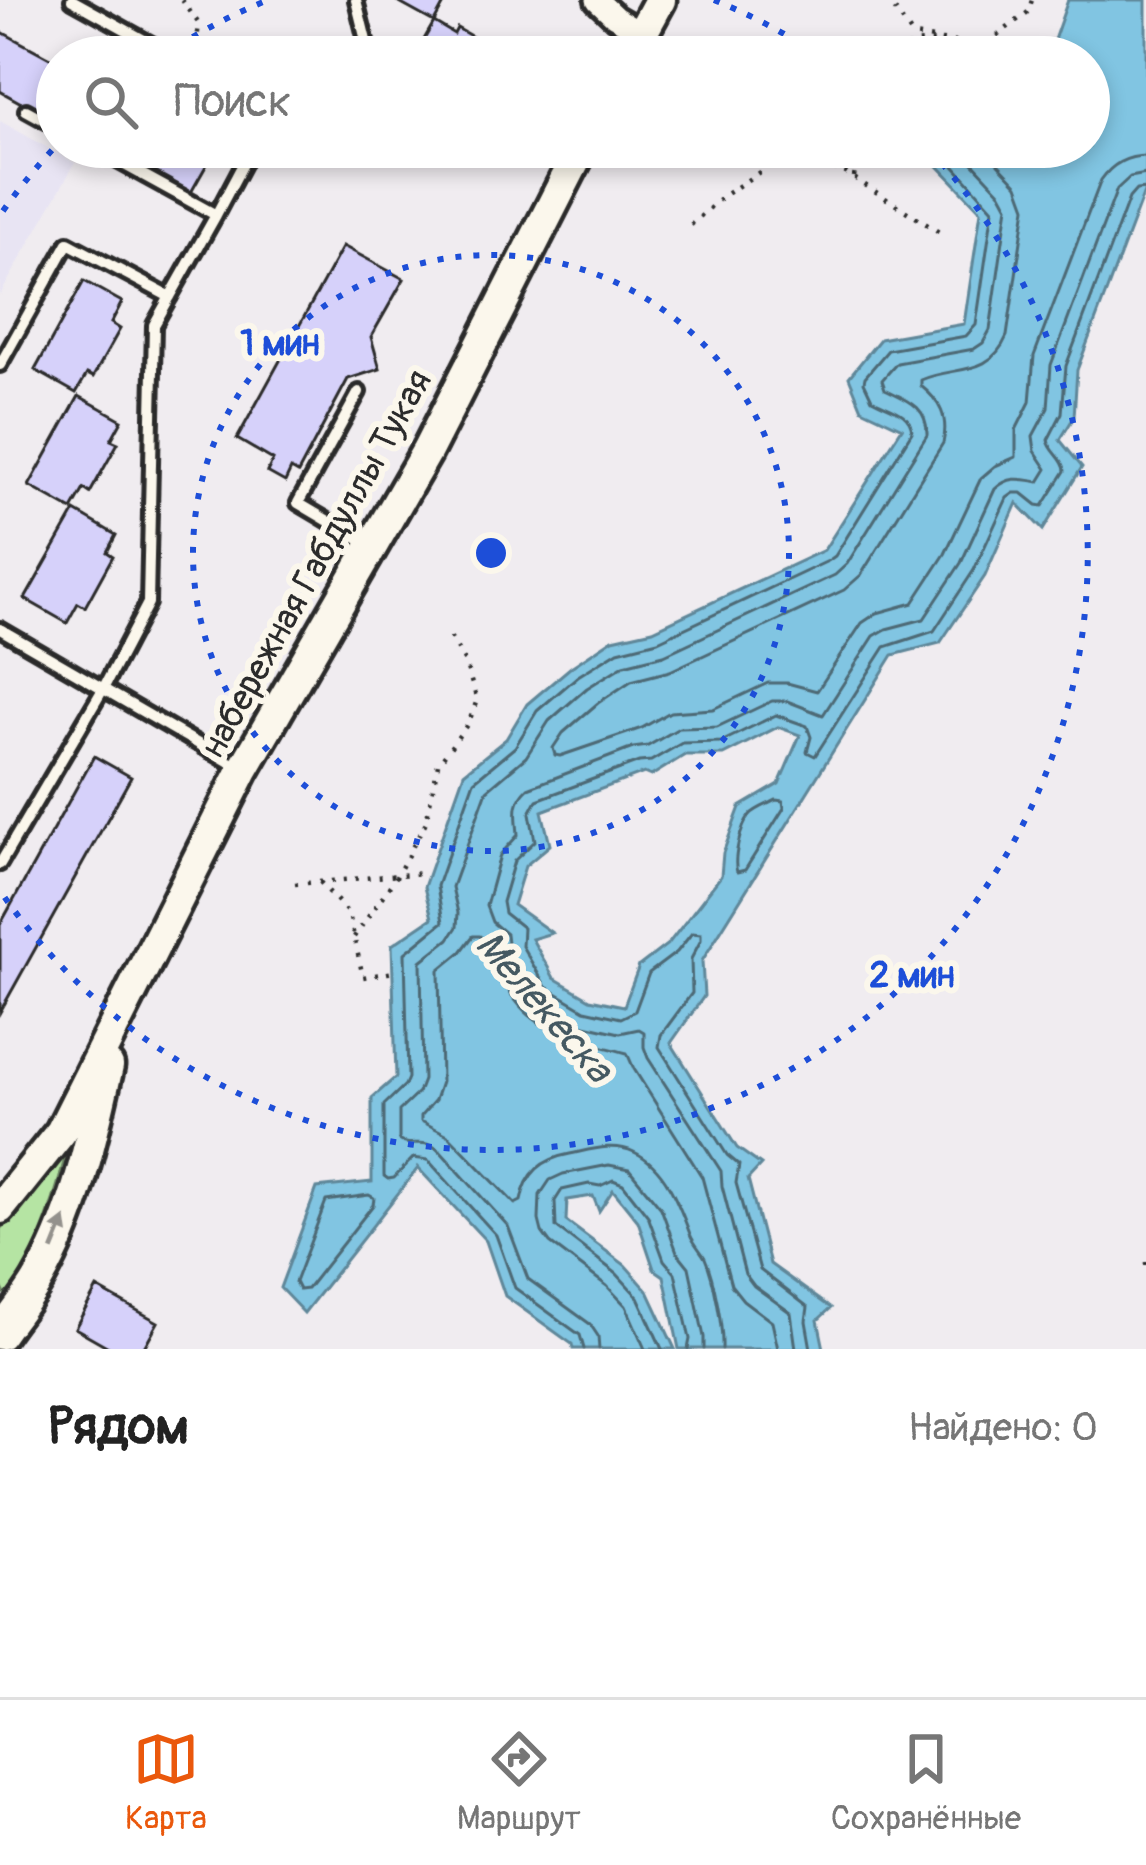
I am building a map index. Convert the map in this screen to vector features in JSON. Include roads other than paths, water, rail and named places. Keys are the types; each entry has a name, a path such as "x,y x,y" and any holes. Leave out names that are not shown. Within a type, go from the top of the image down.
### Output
{"main road":[{"path":"640,36 660,0"},
{"name":"набережная Габдуллы Тукая","path":"0,1208 62,1132 243,770 427,451 571,168"},
{"name":"набережная Габдуллы Тукая","path":"0,1334 55,1246 75,1193 119,1019"}],"street":[{"path":"597,0 629,36"}],"lane":[{"path":"72,0 137,36"},
{"path":"356,0 365,36"},
{"path":"26,110 36,115"},
{"path":"130,168 216,215"},
{"path":"0,864 148,604 154,325 241,168"},
{"path":"0,364 68,243 170,297"},
{"path":"358,392 298,502 371,547"},
{"path":"0,629 243,770"}],"water":[{"name":"Мелекеска","path":"1068,0 1146,0 1146,187 1077,370 1074,417 1060,440 1082,467 1043,530 1017,503 985,576 940,643 893,655 702,961 704,996 671,1043 737,1148 761,1165 748,1179 770,1264 831,1308 818,1320 824,1349 679,1349 664,1276 654,1269 638,1221 613,1190 599,1211 593,1196 567,1200 566,1221 625,1265 648,1291 675,1349 573,1349 505,1296 486,1241 418,1168 304,1313 280,1288 317,1188 372,1182 372,1098 396,1077 392,945 432,918 424,887 464,773 506,739 527,704 613,639 653,630 824,550 902,428 862,409 849,377 880,339 964,324 981,211 940,168 1110,168 1110,36 1055,36","holes":["778,727 800,735 779,784 740,807 723,853 721,876 669,943 639,966 624,1006 590,999 554,978 532,939 552,933 513,905 525,866 550,845 542,811 644,773 651,776 685,755 723,755"]}]}
